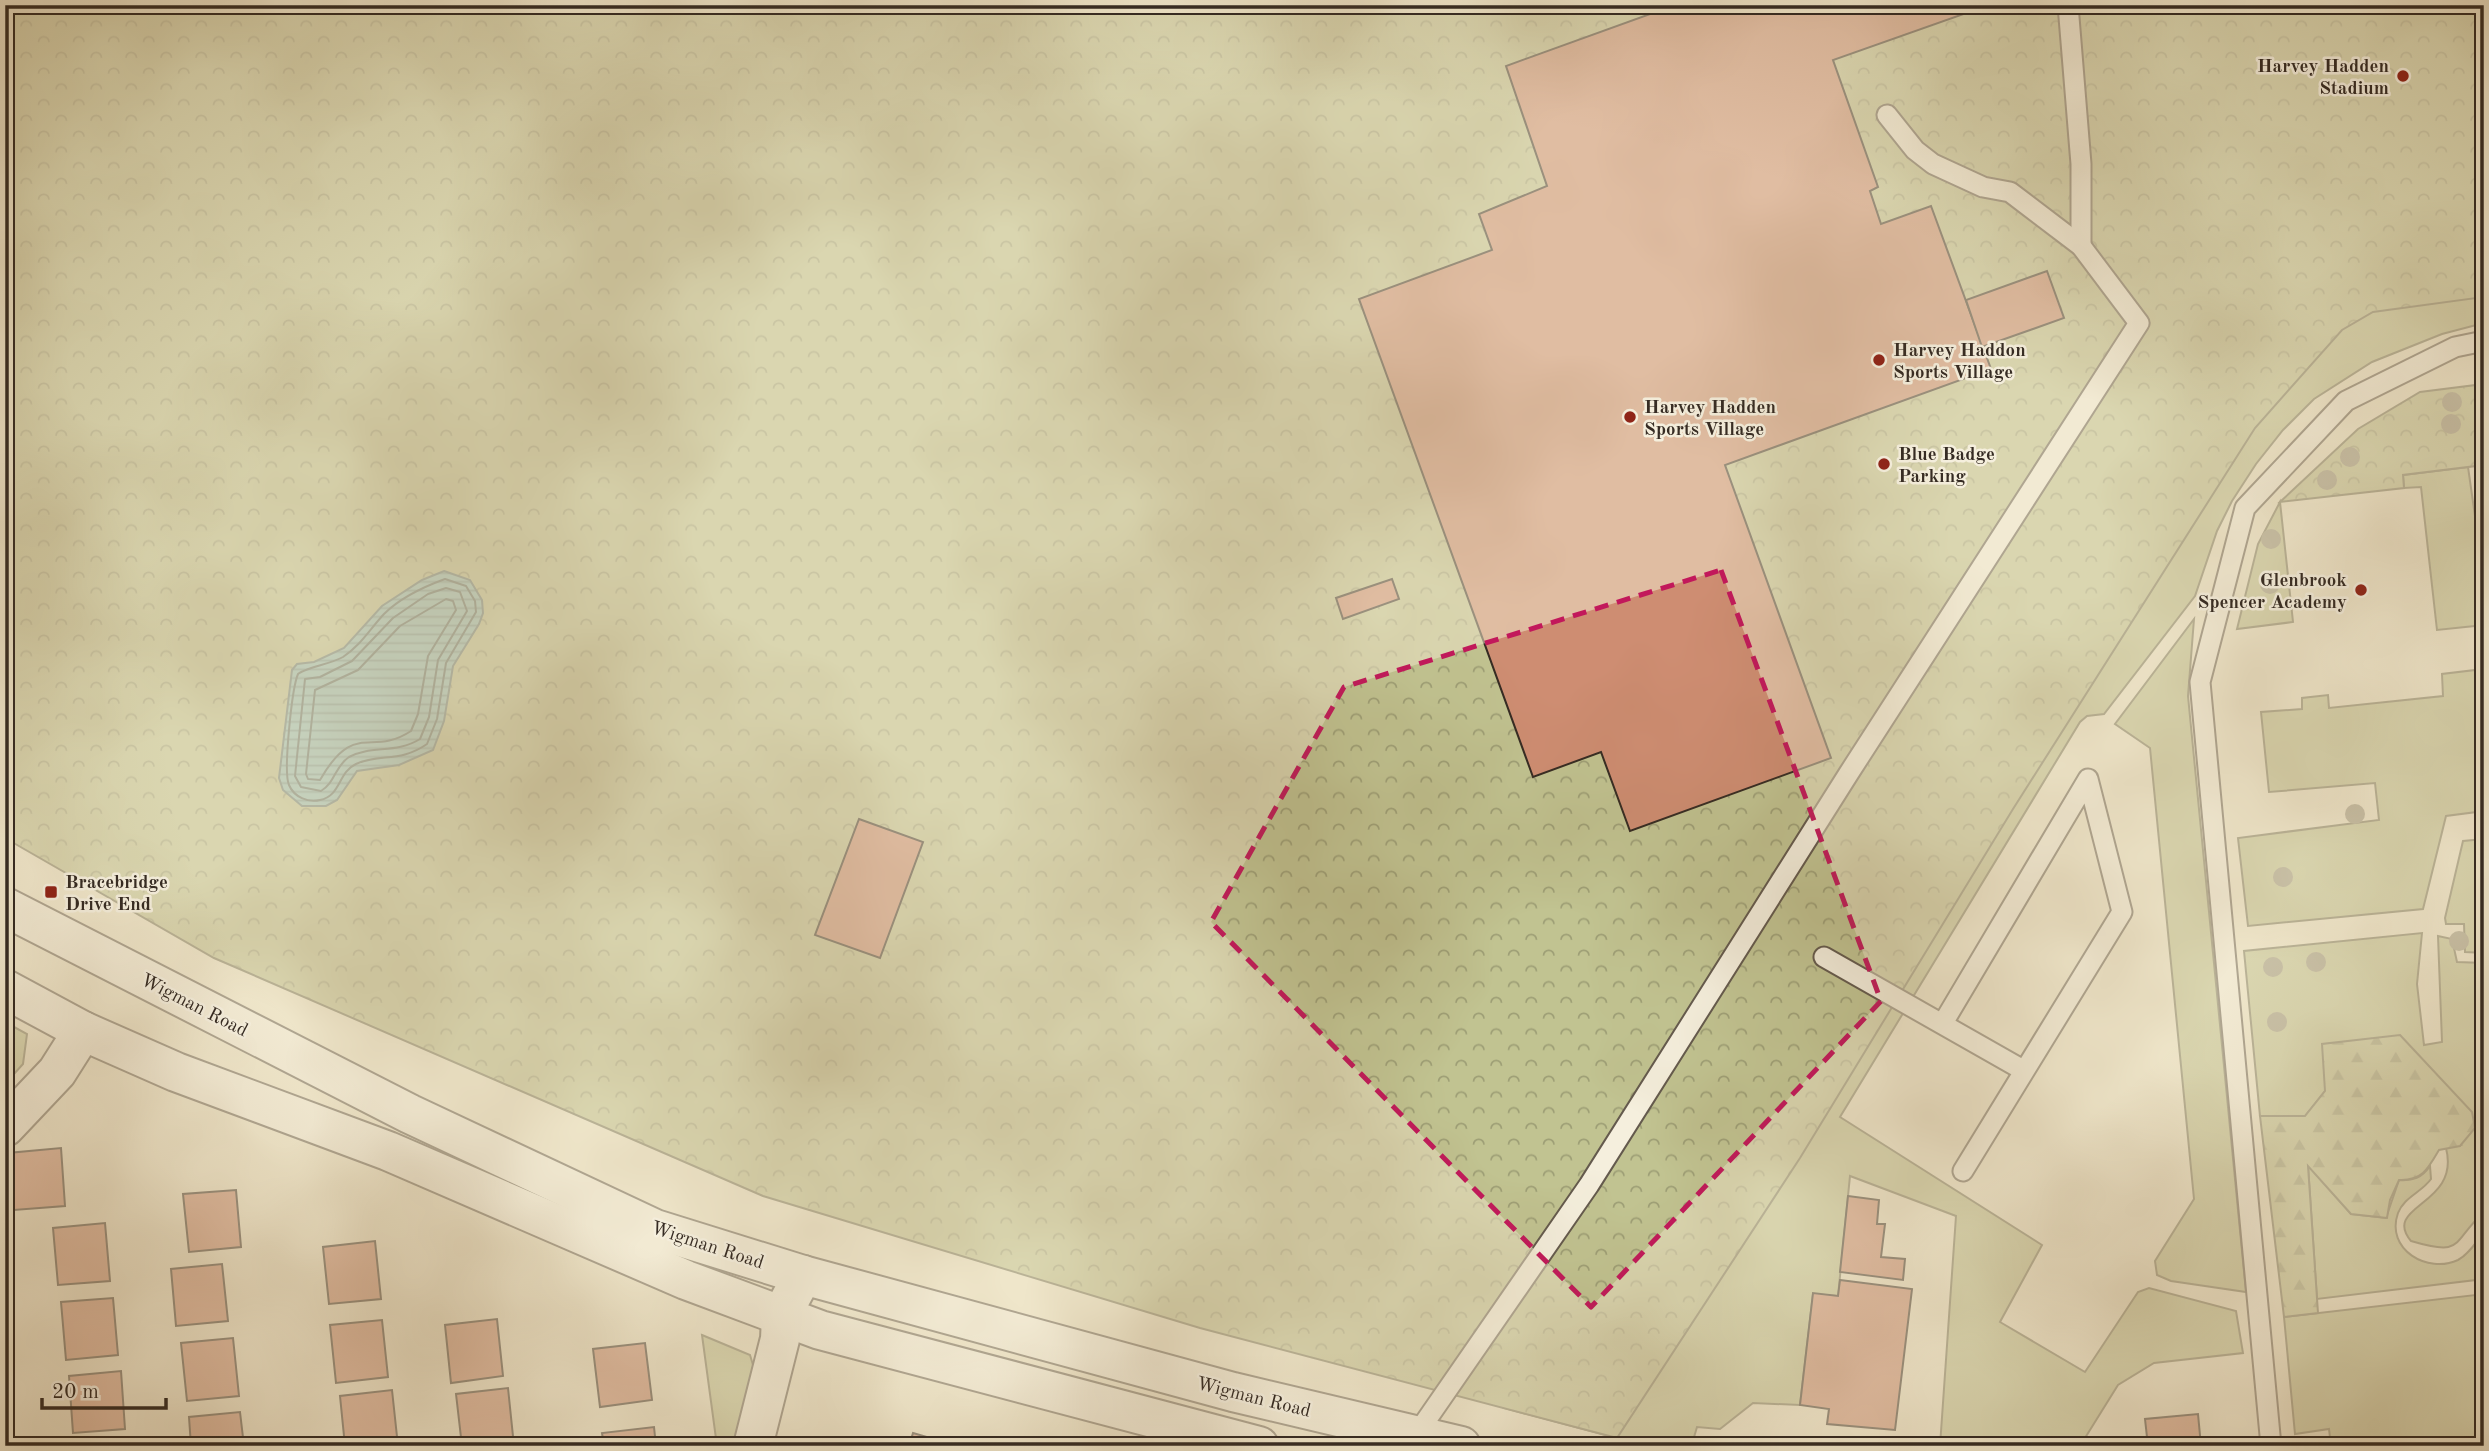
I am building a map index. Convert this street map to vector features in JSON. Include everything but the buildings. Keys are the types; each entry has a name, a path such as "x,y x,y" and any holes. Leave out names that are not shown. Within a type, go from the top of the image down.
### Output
{"street":[{"name":"Wigman Road","path":"5,907 410,1114 643,1223 803,1275 1415,1440 1461,1446"},
{"name":"Wigman Road","path":"5,989 83,1031 176,1072 388,1151 686,1280 820,1331 1259,1446"},
{"path":"5,1127 57,1072 83,1031"},
{"path":"753,1446 780,1339 781,1316 803,1275"}],"lane":[{"path":"2068,5 2081,164 2081,246"},
{"path":"1415,1440 1543,1255 2139,323 2081,246 2010,192 1983,187 1933,164 1915,149 1887,115"},
{"path":"2271,1446 2200,682 2245,508 2346,401 2455,347 2484,341"},
{"path":"1943,1023 2088,779 2122,912 1963,1171"},
{"path":"1824,957 2023,1070"}],"highlighted area":[{"path":"1721,570 1881,1001 1591,1307 1211,922 1344,687"}],"green space":[{"path":"5,5 2484,5 2484,297 2373,312 2342,330 2255,428 2013,809 1800,1158 1617,1438 1200,1328 763,1196 214,958 5,838"},
{"path":"2484,268 2484,323 2442,334 2372,362 2314,399 2283,430 2256,464 2232,501 2217,531 2195,596 2104,714 2087,716 2080,722 1840,1117 2042,1245 2000,1322 2085,1372 2138,1292 2149,1288 2236,1311 2243,1353 2154,1363 2118,1385 2080,1446 1940,1446 1956,1216 1850,1176 1838,1296 1813,1294 1800,1405 1753,1403 1720,1429 1697,1427 1692,1444 1617,1438 1504,1408 2299,322"},
{"path":"2484,384 2484,465 2403,475 2404,488 2280,502 2358,429 2420,392"},
{"path":"2468,467 2484,579 2484,625 2437,630 2421,487 2404,488 2403,475"},
{"path":"2280,502 2293,622 2237,629 2258,544"},
{"path":"2194,619 2188,696 2246,1292 2171,1281 2157,1275 2155,1261 2194,1199 2150,748 2115,724"},
{"path":"2484,669 2484,811 2446,816 2423,909 2248,926 2238,838 2379,820 2375,783 2269,792 2261,712 2302,709 2302,698 2328,695 2329,708 2443,696 2442,674"},
{"path":"2484,839 2484,953 2465,952 2464,924 2446,924 2445,918 2463,841"},
{"path":"2422,933 2417,984 2424,1045 2442,1042 2438,936 2452,939 2457,962 2484,963 2484,1212 2461,1239 2449,1247 2428,1246 2411,1241 2405,1229 2406,1219 2443,1182 2448,1167 2446,1148 2460,1145 2325,1091 2305,1116 2260,1116 2244,951"},
{"path":"5,1022 27,1034 23,1064 5,1084"},
{"path":"2400,1035 2472,1112 2475,1128 2460,1146 2439,1150 2428,1168 2419,1176 2399,1180 2390,1200 2387,1218 2351,1214 2308,1166 2318,1313 2284,1317 2260,1116 2305,1116 2325,1091 2322,1044"},
{"path":"2308,1165 2351,1214 2386,1218 2399,1180 2417,1178 2430,1166 2431,1179 2404,1203 2398,1213 2398,1238 2403,1248 2412,1256 2434,1264 2446,1264 2466,1254 2484,1232 2484,1279 2317,1299"},
{"path":"2484,1294 2484,1446 2331,1446 2329,1429 2295,1434 2284,1317"},
{"path":"702,1335 750,1355 756,1375 744,1446 717,1446"}],"water":[{"path":"444,571 470,580 482,600 483,613 453,666 444,721 433,750 399,765 357,771 337,800 326,806 302,806 283,790 279,778 292,670 297,664 314,662 344,648 382,606 422,580"}],"place":[{"name":"Harvey Hadden Stadium","path":"2403,76"},
{"name":"Harvey Haddon Sports Village","path":"1879,360"},
{"name":"Harvey Hadden Sports Village","path":"1630,417"},
{"name":"Blue Badge Parking","path":"1884,464"},
{"name":"Glenbrook Spencer Academy","path":"2361,590"},
{"name":"Bracebridge Drive End","path":"51,892"}]}
